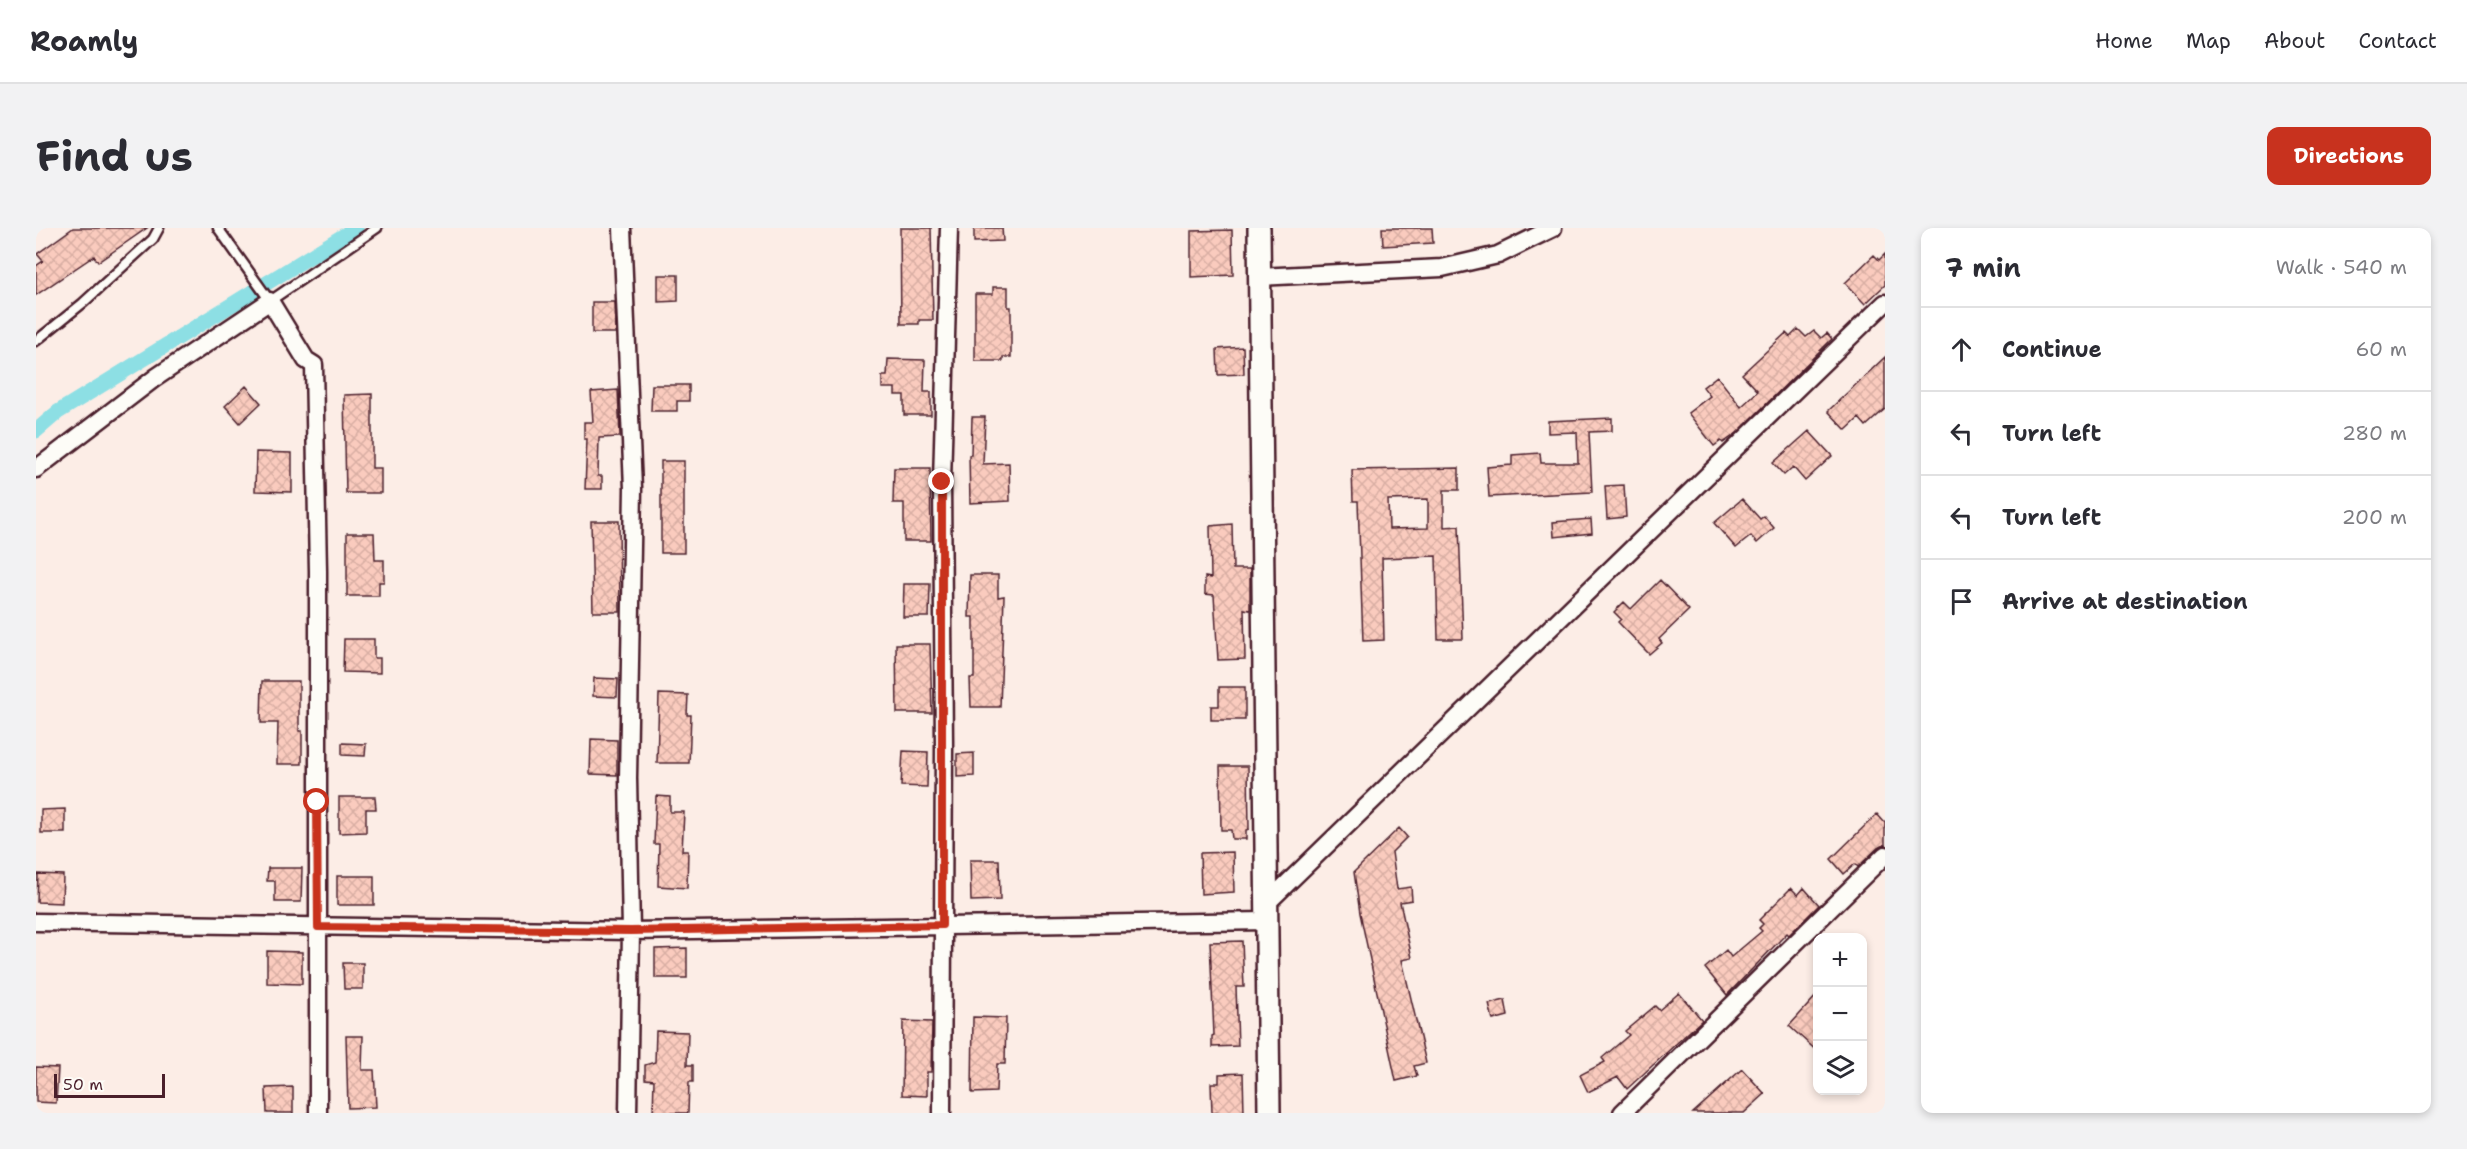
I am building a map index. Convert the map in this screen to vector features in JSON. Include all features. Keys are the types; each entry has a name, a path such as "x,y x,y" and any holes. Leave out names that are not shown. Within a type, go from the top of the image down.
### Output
{"street":[{"path":"622,228 633,488 628,778 631,931 628,1113"},
{"path":"942,1113 942,482 949,228"},
{"path":"1259,228 1269,1113"},
{"path":"1260,277 1442,268 1498,255 1553,228"},
{"path":"36,470 155,378 270,301 306,360 314,365 318,571 318,1113"},
{"path":"36,922 69,920 318,927 631,931 942,925 1267,912 1885,303"},
{"path":"1622,1113 1885,855"}],"lane":[{"path":"36,341 83,303 153,239 159,228"},
{"path":"218,228 270,301 377,228"}],"building":[{"path":"73,228 147,228 98,262 94,256 36,295 36,266 43,261 37,254"},
{"path":"900,228 931,228 933,320 919,320 919,324 901,324"},
{"path":"974,228 1002,228 1003,241 974,242"},
{"path":"1382,228 1432,228 1433,243 1383,246"},
{"path":"1232,230 1233,275 1191,277 1191,231"},
{"path":"1885,254 1885,285 1865,304 1845,283 1874,255 1879,260"},
{"path":"658,275 678,275 678,301 658,302"},
{"path":"993,287 1008,287 1008,307 1011,307 1011,357 1003,357 1003,361 975,361 975,294 993,294"},
{"path":"592,302 615,302 616,333 592,333"},
{"path":"1798,329 1806,337 1814,331 1821,338 1827,333 1832,339 1737,433 1723,443 1721,441 1714,446 1688,413 1710,396 1703,387 1717,376 1741,407 1758,391 1742,374 1786,333 1790,337"},
{"path":"1243,347 1244,374 1218,375 1217,349"},
{"path":"1885,357 1885,409 1866,426 1859,418 1846,430 1828,411"},
{"path":"888,359 925,360 924,392 931,392 931,415 904,415 904,395 895,395 895,388 882,388 882,376 887,376"},
{"path":"652,385 689,385 689,401 677,401 677,411 651,411"},
{"path":"246,386 261,403 240,423 225,406"},
{"path":"618,390 620,437 599,438 598,476 602,476 602,489 585,489 587,439 584,439 584,422 593,422 591,392"},
{"path":"372,394 372,468 381,468 381,493 346,493 344,395"},
{"path":"972,417 985,417 983,464 1009,463 1010,501 970,503 969,455 971,455"},
{"path":"1612,418 1612,431 1589,432 1592,492 1489,497 1487,467 1512,465 1512,455 1540,453 1541,463 1578,463 1577,432 1548,433 1548,421"},
{"path":"1809,431 1832,456 1805,481 1793,467 1784,475 1773,463"},
{"path":"256,452 292,453 292,492 255,491"},
{"path":"661,461 684,461 684,553 661,553"},
{"path":"894,468 930,468 931,541 904,541 904,503 893,503"},
{"path":"1459,468 1459,490 1444,490 1444,527 1459,526 1463,639 1438,639 1436,556 1382,558 1384,640 1363,641 1358,501 1353,501 1352,470","holes":["1428,499 1428,528 1389,529 1388,500"]},
{"path":"1624,485 1626,517 1607,519 1605,486"},
{"path":"1742,499 1760,519 1764,516 1774,528 1757,543 1751,536 1736,548 1714,523"},
{"path":"1591,519 1592,533 1554,537 1553,522"},
{"path":"591,521 619,521 620,612 593,612"},
{"path":"1232,524 1233,569 1250,569 1250,610 1244,609 1245,659 1218,660 1214,595 1205,594 1205,577 1211,578 1210,526"},
{"path":"347,533 374,533 375,560 384,560 384,582 379,582 379,596 347,596"},
{"path":"970,575 998,575 998,597 1004,596 1000,707 971,707 970,678 974,678 974,617 969,617"},
{"path":"1660,580 1689,610 1659,639 1662,643 1649,654 1618,622 1621,619 1614,612 1624,602 1631,609"},
{"path":"904,584 930,584 929,617 903,617"},
{"path":"344,639 374,639 374,658 380,658 380,673 343,672"},
{"path":"896,644 930,644 932,713 897,713"},
{"path":"594,678 618,679 617,697 593,696"},
{"path":"262,681 299,681 299,731 302,731 302,764 277,764 278,723 261,723"},
{"path":"1219,687 1245,687 1245,720 1211,720 1211,706 1219,706"},
{"path":"659,694 688,695 687,715 691,715 689,763 657,763"},
{"path":"591,739 617,740 617,775 590,774"},
{"path":"342,743 366,744 365,756 342,755"},
{"path":"903,751 928,752 927,787 901,786"},
{"path":"974,753 974,776 957,777 957,754"},
{"path":"1220,766 1248,766 1249,829 1246,830 1246,839 1232,839 1231,830 1221,830"},
{"path":"656,796 670,797 670,812 684,812 682,851 688,851 687,888 658,886 659,844 654,844"},
{"path":"339,797 375,797 376,809 366,809 366,832 339,833"},
{"path":"65,809 65,833 41,833 41,810"},
{"path":"1877,814 1885,823 1885,845 1878,848 1858,867 1855,864 1844,874 1831,859"},
{"path":"1399,828 1407,837 1392,852 1397,889 1411,887 1412,900 1400,902 1412,958 1402,960 1426,1063 1414,1066 1417,1076 1396,1081 1360,913 1354,872"},
{"path":"1233,852 1234,892 1201,894 1200,853"},
{"path":"970,860 999,860 1000,900 971,901"},
{"path":"268,868 302,868 301,902 275,902 275,881 267,881"},
{"path":"38,874 63,875 62,903 37,902"},
{"path":"337,876 374,876 374,905 337,905"},
{"path":"1791,888 1798,895 1804,888 1819,905 1789,935 1787,933 1727,995 1705,968 1726,950 1731,957 1762,931 1759,928 1763,924 1759,920"},
{"path":"1242,941 1244,987 1236,987 1238,1046 1212,1047 1212,1036 1214,1035 1210,942"},
{"path":"687,948 687,978 655,978 655,949"},
{"path":"267,951 302,952 302,984 267,983"},
{"path":"343,963 363,963 363,989 344,989"},
{"path":"1679,993 1702,1020 1627,1089 1618,1077 1588,1092 1580,1075 1605,1062 1602,1058 1629,1035 1625,1031 1655,1006 1659,1010"},
{"path":"1505,1000 1508,1016 1493,1020 1489,1004"},
{"path":"1813,1000 1813,1048 1789,1026"},
{"path":"973,1017 1006,1018 1005,1064 997,1064 996,1092 972,1093"},
{"path":"903,1021 932,1022 931,1072 927,1072 927,1096 902,1095"},
{"path":"656,1031 688,1032 687,1065 693,1065 693,1082 689,1082 688,1113 653,1113 654,1080 645,1079 645,1065 655,1062"},
{"path":"346,1036 363,1036 362,1070 374,1070 376,1107 348,1108"},
{"path":"36,1067 58,1068 56,1103 36,1102"},
{"path":"1742,1069 1765,1094 1744,1113 1693,1113"},
{"path":"1243,1073 1244,1113 1212,1113 1211,1083 1219,1083 1219,1074"},
{"path":"293,1087 293,1113 267,1113 266,1088"}],"waterway":[{"path":"36,431 58,412 356,228"}],"route":[{"path":"317,802 318,927 631,931 942,925 944,747 942,482"}]}
